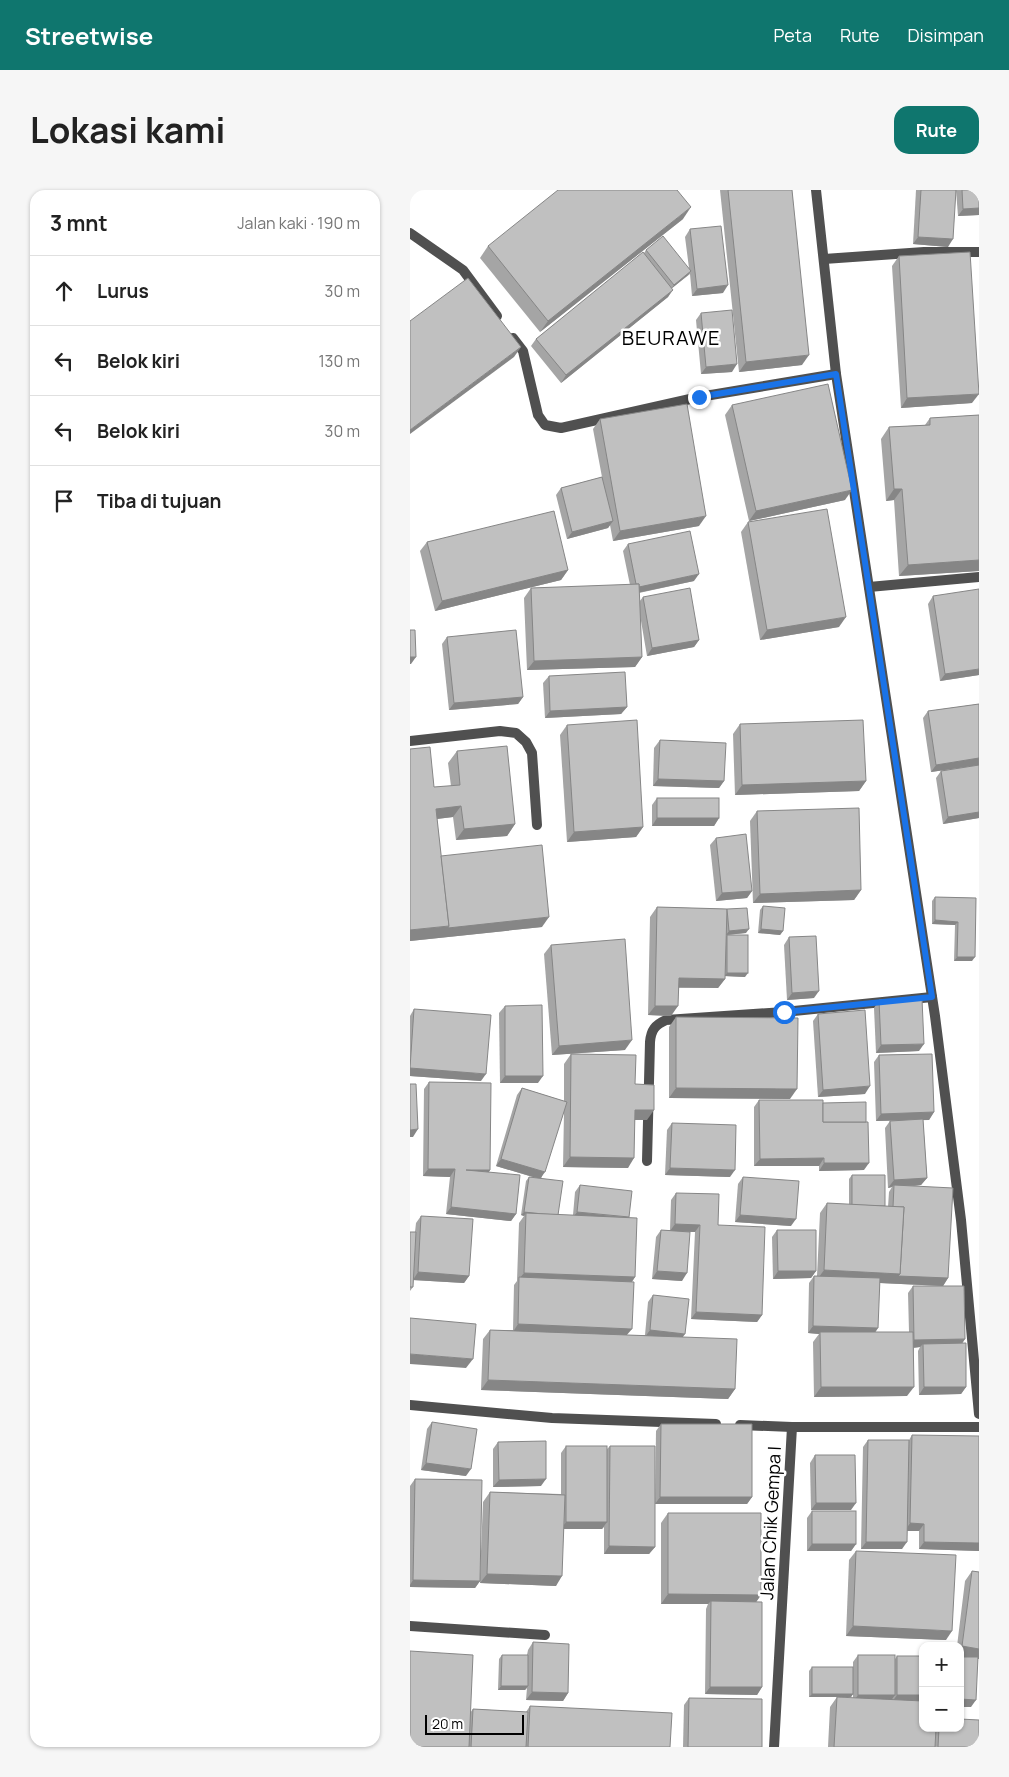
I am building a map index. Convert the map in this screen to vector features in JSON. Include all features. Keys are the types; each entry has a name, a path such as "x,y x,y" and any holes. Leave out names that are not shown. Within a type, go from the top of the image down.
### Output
{"street":[{"path":"816,190 836,374 932,997 961,1220 979,1414"},
{"path":"410,233 463,270 523,351 538,416 545,425 561,428 699,397 836,374"},
{"path":"824,259 924,252 979,252"},
{"path":"869,587 979,577"},
{"path":"410,741 500,731 516,733 526,742 532,753 537,825"},
{"path":"647,1161 650,1042 651,1034 656,1025 666,1020 784,1012 932,997"},
{"path":"410,1405 552,1418 792,1427"},
{"name":"Jalan Chik Gempa I","path":"774,1747 792,1427 979,1427"},
{"path":"410,1626 545,1635"}],"building":[{"path":"558,190 677,190 691,207 548,321 488,246"},
{"path":"728,190 792,190 809,355 746,362"},
{"path":"921,190 956,190 953,239 918,237"},
{"path":"962,190 979,190 979,208 963,209"},
{"path":"721,226 728,285 697,289 690,229"},
{"path":"663,236 691,271 674,285 646,250"},
{"path":"643,252 673,290 566,375 536,339"},
{"path":"970,252 979,394 907,398 899,256"},
{"path":"468,278 521,347 410,430 410,321"},
{"path":"732,310 737,364 706,367 701,313"},
{"path":"828,384 852,490 756,511 732,405"},
{"path":"687,404 706,516 620,531 600,419"},
{"path":"979,415 979,560 908,565 902,489 894,489 889,427 930,425 930,418"},
{"path":"602,477 613,521 572,532 561,488"},
{"path":"827,509 846,617 767,630 748,522"},
{"path":"554,511 568,570 442,601 427,542"},
{"path":"690,531 699,574 639,587 639,584 636,584 628,544"},
{"path":"639,584 642,657 534,661 531,588"},
{"path":"690,588 699,640 652,648 643,597"},
{"path":"979,589 979,669 945,674 933,596"},
{"path":"410,630 415,630 416,657 410,657"},
{"path":"516,630 523,697 454,703 447,637"},
{"path":"625,672 627,707 550,711 549,676"},
{"path":"979,704 979,758 936,765 928,711"},
{"path":"637,720 643,827 574,832 567,725"},
{"path":"863,720 866,781 742,785 740,724"},
{"path":"660,740 726,743 724,781 658,779"},
{"path":"507,746 515,824 464,829 461,806 436,809 449,926 410,930 410,749 430,747 434,787 460,785 457,751"},
{"path":"979,765 979,812 948,817 941,771"},
{"path":"657,798 719,798 719,818 657,818"},
{"path":"859,808 861,890 760,894 757,811"},
{"path":"746,834 752,891 722,893 716,838"},
{"path":"542,845 549,917 448,928 441,856"},
{"path":"935,897 976,898 975,957 957,957 958,922 935,920"},
{"path":"763,906 785,908 783,931 761,929"},
{"path":"657,907 727,909 725,979 679,978 678,1006 655,1006"},
{"path":"747,908 749,929 729,931 727,909"},
{"path":"727,935 748,935 748,973 727,973"},
{"path":"816,936 819,991 792,993 789,937"},
{"path":"625,939 632,1040 559,1046 551,945"},
{"path":"922,999 924,1044 881,1045 879,1000"},
{"path":"542,1005 543,1076 505,1076 505,1006"},
{"path":"414,1009 491,1015 486,1074 410,1068"},
{"path":"865,1010 870,1086 823,1090 818,1014"},
{"path":"676,1017 798,1018 797,1089 676,1088"},
{"path":"571,1054 636,1055 635,1084 654,1085 654,1110 635,1110 634,1158 570,1157"},
{"path":"932,1054 934,1112 881,1114 879,1055"},
{"path":"429,1082 491,1083 490,1170 466,1170 520,1175 516,1214 451,1207 455,1169 428,1169"},
{"path":"410,1084 416,1084 418,1129 410,1130"},
{"path":"522,1088 567,1102 545,1172 501,1159"},
{"path":"759,1100 823,1100 823,1122 868,1122 869,1163 824,1163 824,1158 760,1159"},
{"path":"866,1102 866,1122 823,1122 823,1103"},
{"path":"923,1119 927,1178 894,1180 890,1121"},
{"path":"672,1123 736,1125 735,1170 670,1168"},
{"path":"852,1175 885,1175 885,1206 852,1205"},
{"path":"529,1177 563,1181 558,1215 524,1212"},
{"path":"743,1177 799,1181 796,1219 740,1215"},
{"path":"580,1185 632,1191 629,1217 577,1212"},
{"path":"894,1185 953,1188 948,1278 898,1276 900,1274 904,1207 893,1207"},
{"path":"676,1193 719,1194 718,1225 765,1227 762,1315 696,1312 700,1225 675,1224"},
{"path":"827,1203 904,1207 900,1274 824,1270"},
{"path":"526,1213 637,1218 635,1277 524,1273"},
{"path":"421,1216 473,1219 469,1276 418,1272"},
{"path":"661,1230 690,1232 687,1273 657,1271"},
{"path":"777,1230 816,1230 816,1271 778,1271"},
{"path":"410,1232 416,1232 413,1287 410,1287"},
{"path":"814,1276 880,1278 878,1328 813,1326"},
{"path":"519,1277 634,1282 632,1329 518,1324"},
{"path":"913,1286 964,1286 965,1339 914,1340"},
{"path":"653,1295 689,1299 685,1334 650,1330"},
{"path":"410,1318 476,1324 473,1359 410,1354"},
{"path":"490,1330 737,1339 735,1389 488,1380"},
{"path":"820,1332 913,1332 914,1387 821,1387"},
{"path":"966,1343 966,1387 924,1387 923,1344"},
{"path":"432,1422 477,1429 471,1469 426,1463"},
{"path":"661,1424 752,1424 752,1497 660,1497"},
{"path":"912,1435 979,1436 979,1543 924,1542 924,1524 910,1523"},
{"path":"868,1440 909,1440 907,1542 866,1542"},
{"path":"546,1441 546,1479 499,1480 498,1442"},
{"path":"566,1446 607,1446 607,1522 566,1522"},
{"path":"610,1446 655,1446 655,1547 609,1546"},
{"path":"815,1455 855,1455 856,1503 816,1503"},
{"path":"415,1479 482,1480 480,1581 413,1580"},
{"path":"490,1492 565,1495 562,1576 487,1574"},
{"path":"812,1511 856,1511 856,1544 812,1544"},
{"path":"668,1513 761,1513 761,1595 668,1594"},
{"path":"856,1551 956,1555 952,1631 853,1626"},
{"path":"972,1571 979,1572 979,1649 964,1646 963,1642"},
{"path":"711,1601 762,1602 762,1687 710,1687"},
{"path":"533,1642 569,1644 568,1693 532,1692"},
{"path":"410,1651 473,1655 469,1747 410,1747"},
{"path":"502,1655 528,1655 528,1686 501,1686"},
{"path":"858,1655 895,1655 895,1695 858,1695"},
{"path":"897,1656 919,1656 919,1695 897,1695"},
{"path":"964,1657 978,1657 976,1700 964,1699"},
{"path":"812,1667 853,1667 853,1694 812,1694"},
{"path":"837,1697 919,1701 919,1732 936,1732 935,1747 834,1747"},
{"path":"689,1698 762,1699 762,1747 688,1747"},
{"path":"530,1706 672,1713 670,1747 528,1747"},
{"path":"473,1709 528,1712 526,1747 471,1747"},
{"path":"964,1719 979,1720 979,1747 938,1747 939,1732 964,1732"}],"district":[{"name":"BEURAWE","path":"671,337"}],"route":[{"path":"699,397 836,374 932,997 784,1012"}]}
